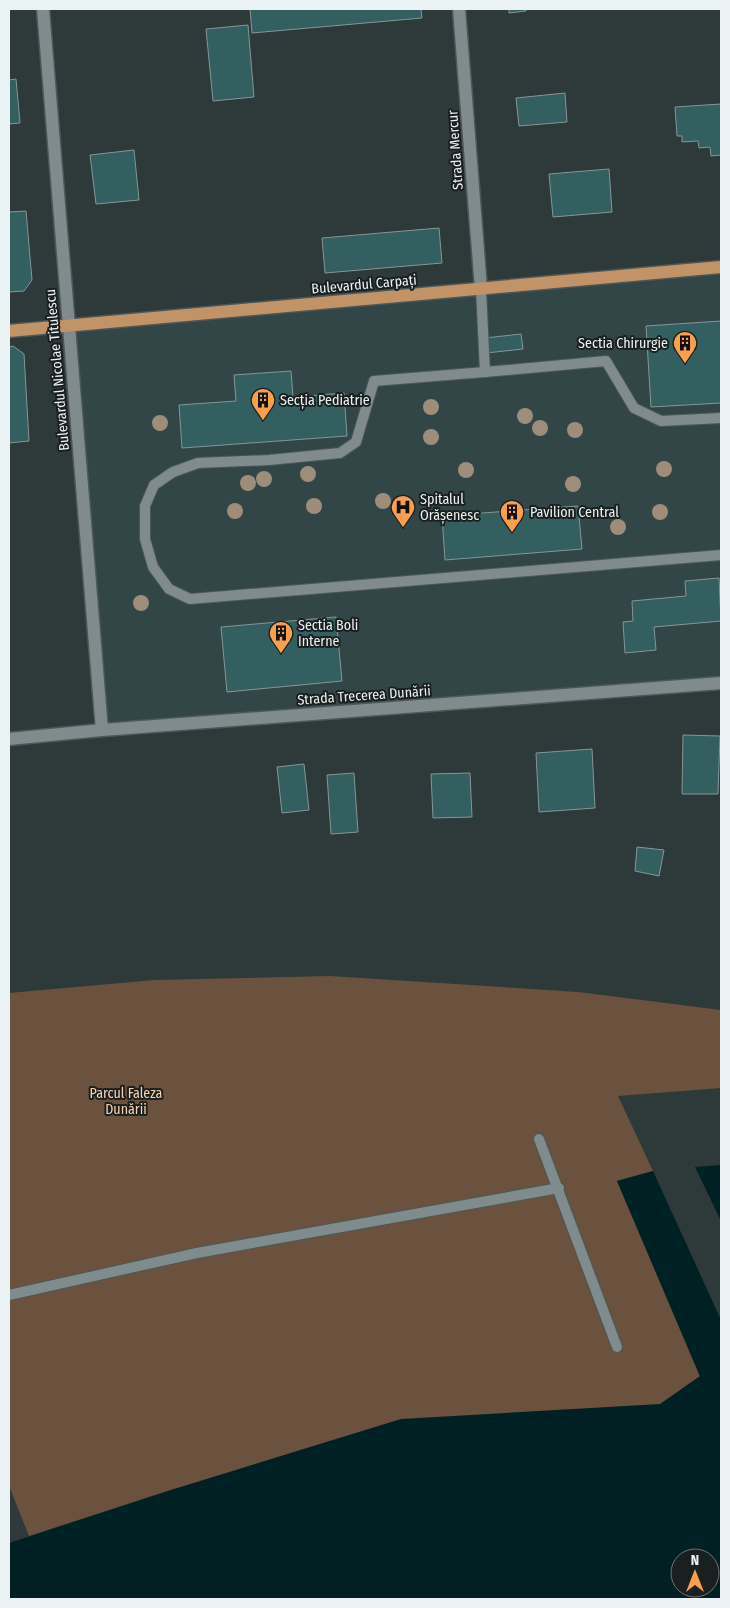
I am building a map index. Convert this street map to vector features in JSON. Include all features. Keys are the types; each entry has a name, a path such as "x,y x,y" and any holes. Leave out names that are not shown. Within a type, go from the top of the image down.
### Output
{"main road":[{"name":"Bulevardul Carpați","path":"9,331 721,267"}],"street":[{"name":"Bulevardul Nicolae Titulescu","path":"43,9 102,730"},
{"name":"Strada Mercur","path":"459,9 481,289"},
{"name":"Strada Trecerea Dunării","path":"9,739 102,730 721,683"}],"lane":[{"path":"481,289 485,372"},
{"path":"721,418 661,422 634,408 606,361 374,381 356,442 340,453 269,460 198,463 173,472 154,485 146,506 145,539 153,567 169,589 190,599 721,555"},
{"path":"539,1139 559,1188 617,1347"},
{"path":"9,1295 197,1253 559,1188"}],"shaded area":[{"name":"Spitalul Orășenesc","path":"721,267 721,683 102,730 69,326"},
{"path":"721,1165 721,1221 695,1167"},
{"path":"653,1171 721,1320 721,1599 9,1599 9,1543 174,1489 401,1419 660,1404 700,1376 617,1181"}],"green space":[{"name":"Parcul Faleza Dunării","path":"330,976 578,992 721,1010 721,1088 618,1096 653,1171 617,1181 700,1377 656,1416 174,1489 29,1536 9,1486 9,993 154,980"}],"building":[{"path":"250,9 421,9 422,18 252,33"},
{"path":"509,9 526,9 526,11 509,13"},
{"path":"248,25 254,97 213,101 206,29"},
{"path":"16,79 20,123 9,124 9,80"},
{"path":"565,93 567,122 519,126 516,98"},
{"path":"721,104 721,155 711,156 710,147 699,148 698,141 682,142 682,136 677,136 675,107"},
{"path":"134,150 139,200 96,204 90,155"},
{"path":"609,169 612,212 553,217 549,174"},
{"path":"26,211 32,280 24,291 9,292 9,212"},
{"path":"439,228 442,263 325,273 322,238"},
{"name":"Sectia Chirurgie","path":"721,321 721,403 651,407 646,326"},
{"path":"521,334 523,349 486,353 485,338"},
{"path":"13,346 24,354 29,441 9,443 9,347"},
{"name":"Secția Pediatrie","path":"291,371 293,397 344,393 347,436 182,448 179,405 236,401 234,375"},
{"name":"Pavilion Central","path":"578,506 582,549 445,560 442,516"},
{"path":"719,578 721,621 654,627 656,650 625,653 623,622 633,621 632,601 686,596 685,581"},
{"name":"Sectia Boli Interne","path":"336,617 342,681 227,692 221,627"},
{"path":"683,735 720,736 718,794 682,794"},
{"path":"592,749 595,808 539,812 536,753"},
{"path":"304,764 309,810 282,813 277,767"},
{"path":"354,773 358,832 331,834 327,775"},
{"path":"470,773 472,817 433,818 431,774"},
{"path":"637,847 664,850 659,876 635,871"}],"place":[{"name":"Sectia Chirurgie","path":"685,364"},
{"name":"Secția Pediatrie","path":"263,421"},
{"name":"Spitalul Orășenesc","path":"403,528"},
{"name":"Pavilion Central","path":"512,533"},
{"name":"Sectia Boli Interne","path":"281,654"}]}
